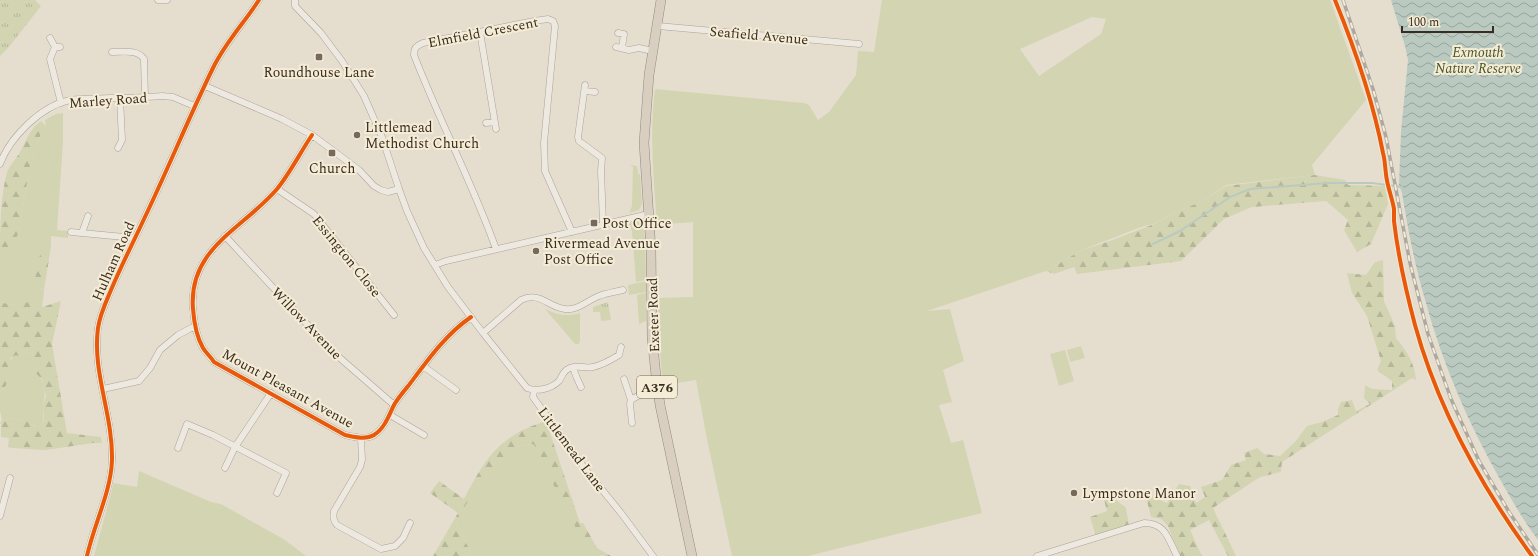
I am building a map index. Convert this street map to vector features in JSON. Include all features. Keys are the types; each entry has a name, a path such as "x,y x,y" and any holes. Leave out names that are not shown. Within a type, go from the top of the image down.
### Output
{"highway":[{"name":"Exeter Road","path":"661,0 649,75 644,143 649,214 652,338 657,388 692,556"}],"street":[{"path":"158,0 167,0"},
{"name":"Hulham Road","path":"87,556 111,470 111,442 97,353 98,327 102,312 120,268 213,67 224,48 259,0"},
{"path":"205,86 282,119 312,135 359,170 374,186 388,192 399,189 382,137 364,96 342,61 321,33 295,6 295,0"},
{"name":"Elmfield Crescent","path":"496,249 488,226 443,126 414,55 414,50 417,46 423,43 548,19 553,21 555,26 544,143 544,164 545,171 572,232"},
{"name":"Seafield Avenue","path":"658,26 859,44"},
{"path":"480,32 496,129"},
{"path":"618,33 624,34 619,47 629,50 639,48 653,51"},
{"path":"50,38 57,47 50,59 50,62 55,74 61,103"},
{"path":"112,52 137,53 142,56 144,59 145,97"},
{"path":"596,92 585,88 578,137 579,141 602,158 601,172 603,224"},
{"name":"Marley Road","path":"0,164 2,153 29,123 41,114 61,103 70,100 162,96 173,97 194,106"},
{"path":"118,148 122,140 120,98"},
{"path":"486,123 495,122"},
{"name":"Mount Pleasant Avenue","path":"312,135 277,189 256,211 225,236 209,253 197,275 192,296 195,326 203,347 214,362 345,436 361,438 373,436 390,415 394,405 423,366 451,334 471,317"},
{"name":"Essington Close","path":"277,189 314,214 394,315"},
{"name":"Littlemead Lane","path":"399,189 415,229 434,265 448,287 523,384 527,388 534,391 533,397 538,404 586,470 653,556"},
{"path":"434,265 496,249 649,214"},
{"path":"82,233 88,216"},
{"path":"71,232 135,238"},
{"name":"Willow Avenue","path":"225,236 334,352 394,405"},
{"path":"483,333 521,300 527,297 534,296 564,309 572,309 598,296 623,290"},
{"path":"103,389 139,381 150,368 160,350 178,335 195,326"},
{"path":"534,391 556,383 568,369 573,367 592,368 602,364 619,355 621,347"},
{"path":"423,366 456,390"},
{"path":"573,367 581,387"},
{"path":"624,379 631,400 632,423"},
{"path":"631,400 641,394 657,388"},
{"path":"225,468 235,447 271,393"},
{"path":"390,415 424,435"},
{"path":"178,448 187,424 286,473 277,493"},
{"path":"361,438 362,460 360,467 334,512 334,521 337,525 381,549 395,546 403,538 410,523"},
{"path":"0,516 9,493 10,478"},
{"path":"1037,556 1144,523 1154,523 1164,529 1177,556"}],"green space":[{"path":"0,0 35,0 41,6 9,47 0,56"},
{"path":"882,0 1330,0 1366,100 1312,165 1315,175 1226,185 1203,201 1176,212 1153,224 1141,227 1082,250 1046,271 927,311 950,309 964,361 943,370 952,402 939,405 951,443 963,440 982,513 808,556 732,556 696,380 663,385 659,341 658,298 693,297 693,222 657,225 652,140 655,89 804,103 809,105 818,120 829,112 856,75 858,51 874,52","holes":["1092,17 1106,19 1101,34 1039,76 1020,49"]},
{"path":"63,113 63,142 57,230 68,231 68,238 51,236 51,247 43,248 39,289 44,290 43,300 22,304 5,304 0,302 0,260 19,232 29,170 42,130 46,126 45,120 56,114"},
{"path":"41,121 46,126 42,130 29,170 19,232 13,244 0,260 0,227 7,172 33,128"},
{"path":"630,165 637,166 638,174 640,174 642,204 639,210 629,213 632,206 633,167"},
{"path":"1315,175 1345,180 1348,185 1385,186 1388,204 1371,244 1357,252 1344,230 1348,220 1326,201 1252,207 1224,219 1181,261 1077,274 1074,267 1054,274 1046,271 1082,250 1154,224 1176,212 1203,201 1226,186"},
{"path":"634,221 641,223 644,229 646,251 646,280 636,282 632,231 630,226 623,224"},
{"path":"51,247 44,290 35,287 36,272 43,248"},
{"path":"1383,260 1384,301 1395,326 1396,338 1412,362 1416,380 1412,378 1282,462 1281,472 1260,477 1213,508 1236,556 1228,556 1209,520 1190,530 1202,556 1180,556 1168,526 1161,519 1151,517 1145,493 1167,503 1179,484 1190,486 1196,503 1205,497 1201,487 1222,480 1231,465 1246,460 1244,453 1257,448 1264,454 1280,456 1295,442 1307,426 1322,422 1338,415 1338,409 1341,402 1352,400 1356,411 1370,404 1364,398 1365,386 1373,389 1392,390 1392,381 1377,370 1381,361 1367,316 1352,293 1347,273 1366,275 1375,262"},
{"path":"646,281 646,292 629,295 628,285"},
{"path":"646,293 646,321 639,324 637,295"},
{"path":"43,300 42,307 61,301 52,344 67,433 101,437 102,443 46,450 11,448 8,447 9,438 1,437 1,424 9,418 30,422 34,426 38,427 42,425 44,420 43,407 46,396 42,379 31,369 30,365 33,354 18,355 11,358 9,362 7,383 0,392 0,302 11,305"},
{"path":"608,302 611,320 601,321 600,312 593,312 593,307"},
{"path":"545,309 562,315 580,313 579,344 575,344"},
{"path":"1081,346 1085,358 1070,362 1067,350"},
{"path":"1065,350 1074,381 1059,386 1050,354"},
{"path":"26,353 33,354 33,369 38,374 44,385 45,395 43,423 38,427 24,421 9,418 1,424 0,392 7,383 9,362 14,356"},
{"path":"546,421 580,523 583,523 597,548 611,556 599,555 582,537 573,523 538,450 533,444 519,446 505,457 479,484 465,506 456,524 473,556 433,556 458,513 430,493 439,481 464,499 479,471 505,441 530,427"},
{"path":"533,444 538,450 591,549 601,556 473,556 456,524 465,504 479,484 505,457 519,446"},
{"path":"139,471 211,502 221,504 285,540 306,556 94,556 113,483 137,487"},
{"path":"1110,495 1126,508 1129,525 1096,536 1090,517 1107,511 1103,496"}],"water":[{"name":"Exmouth Nature Reserve","path":"1391,0 1538,0 1538,540 1523,518 1489,460 1458,394 1440,349 1418,276 1402,193 1399,185 1401,132 1408,60"}],"waterway":[{"path":"1153,244 1180,231 1230,197 1250,189 1327,183 1372,183 1402,187"}],"railway":[{"path":"1343,0 1373,89 1386,137 1410,263 1428,334 1451,399 1479,461 1509,512 1538,555"}],"cycle path":[{"path":"87,556 109,484 112,460 109,427 98,361 98,328 102,313 119,272 213,68 229,42 259,0"},
{"path":"1335,0 1350,37 1374,114 1384,158 1387,183 1394,209 1396,234 1408,299 1425,356 1436,387 1463,446 1495,502 1532,556"},
{"path":"312,135 291,170 277,189 220,241 208,255 199,270 194,288 193,309 195,324 197,334 204,350 214,362 345,435 360,438 371,437 381,429 397,400 437,348 453,331 471,317"}],"place":[{"name":"Roundhouse Lane","path":"319,57"},
{"name":"Littlemead Methodist Church","path":"357,135"},
{"name":"Church","path":"332,153"},
{"name":"Post Office","path":"594,223"},
{"name":"Rivermead Avenue Post Office","path":"536,251"},
{"name":"Lympstone Manor","path":"1074,493"}]}
